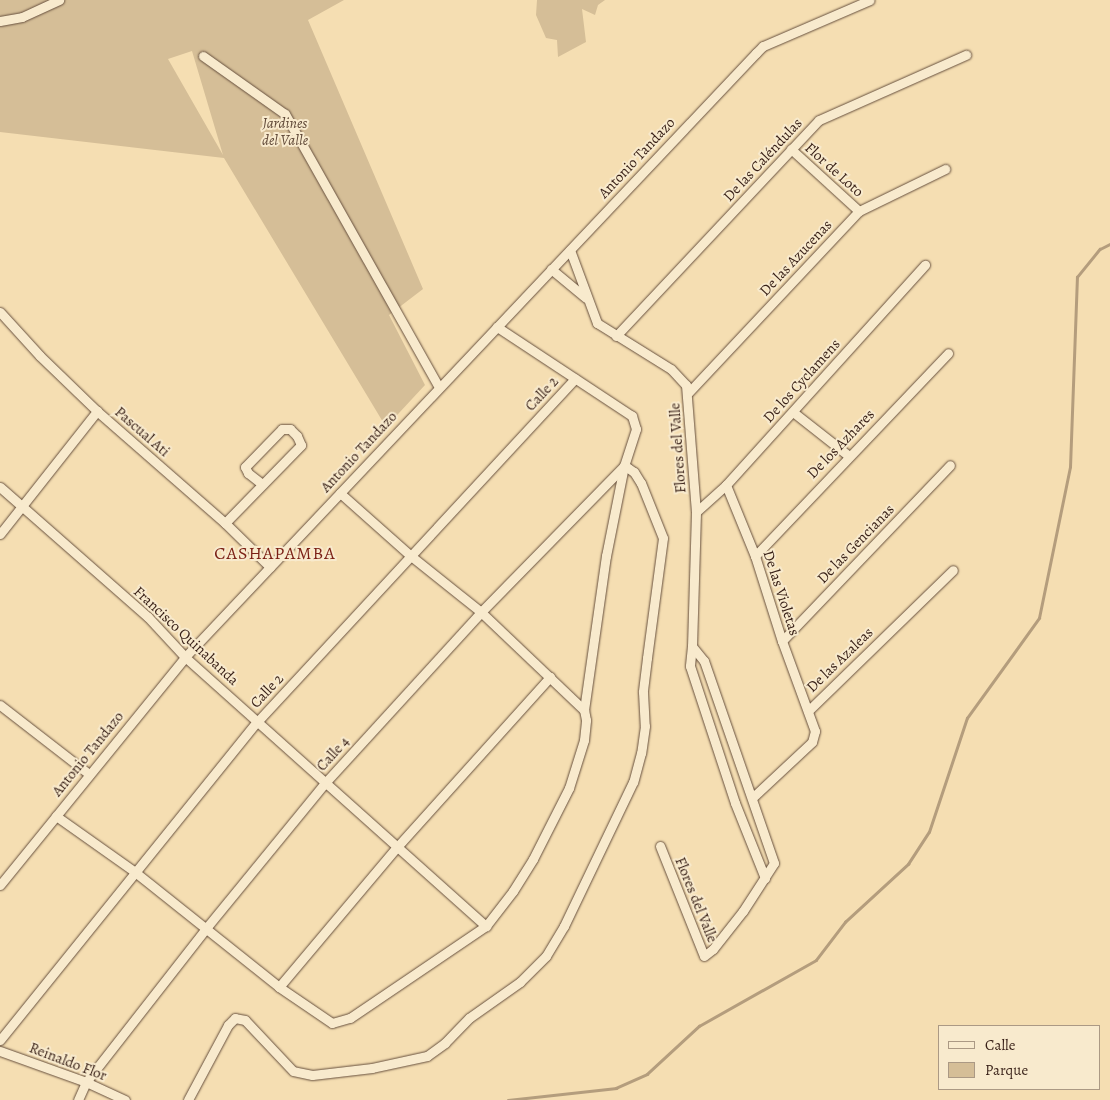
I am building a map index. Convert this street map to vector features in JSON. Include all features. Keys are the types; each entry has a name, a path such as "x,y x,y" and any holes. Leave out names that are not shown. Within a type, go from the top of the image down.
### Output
{"street":[{"path":"0,21 22,17 59,0"},
{"name":"Antonio Tandazo","path":"0,885 185,657 756,53 763,46 870,0"},
{"name":"De las Caléndulas","path":"616,336 822,118 966,54"},
{"path":"203,56 285,114 439,387"},
{"name":"Flor de Loto","path":"791,149 859,211"},
{"name":"De las Azucenas","path":"688,393 859,211 945,170"},
{"name":"Flores del Valle","path":"570,250 586,298 597,323 671,369 682,378 688,393 696,512 690,666 735,803 765,878"},
{"name":"De los Cyclamens","path":"696,512 726,485 925,265"},
{"name":"Flores del Valle","path":"551,270 586,298"},
{"name":"Pascual Ati","path":"0,312 40,356 97,411 225,523 270,567"},
{"path":"56,816 135,872 207,928 279,988 328,1021 340,1023 350,1018 486,926 513,891 533,859 569,788 584,740 586,720 584,710 606,556 624,466 636,429 632,416 496,327"},
{"name":"De los Azhares","path":"755,556 848,456 948,353"},
{"name":"Calle 2","path":"0,1040 257,722 575,378"},
{"path":"0,534 97,411"},
{"path":"793,412 848,456"},
{"path":"225,523 301,445 290,429 282,428 245,467 262,484"},
{"name":"De las Gencianas","path":"782,642 950,465"},
{"path":"188,1100 228,1025 235,1018 245,1020 293,1072 312,1075 372,1068 427,1056 444,1043 469,1018 520,982 546,956 564,926 633,782 641,753 645,726 644,692 647,658 663,538 640,483 634,472 624,466"},
{"name":"Calle 4","path":"78,1100 86,1082 207,928 326,783 481,612 624,466"},
{"name":"De las Violetas","path":"726,485 755,556 782,642 808,711"},
{"name":"Francisco Quinabanda","path":"0,487 148,617 185,657 486,926"},
{"path":"340,493 411,556 481,612 584,710"},
{"name":"De las Azaleas","path":"752,798 814,739 815,731 808,711 953,570"},
{"name":"Flores del Valle","path":"660,846 704,956 713,949 737,918 765,878 774,861 704,662 692,646"},
{"path":"279,988 397,847 550,677"},
{"path":"0,705 89,774"},
{"name":"Reinaldo Flor","path":"0,1051 86,1082 126,1100"}],"green space":[{"name":"Jardines del Valle","path":"0,0 344,0 308,20 423,289 389,315 425,385 386,427 224,158 0,132","holes":["192,51 223,155 168,59"]},
{"path":"537,0 605,0 598,5 595,15 582,9 586,42 558,57 557,40 546,38 536,15"}],"waterway":[{"path":"845,922 908,864 929,832 967,718 1039,618 1070,467 1077,277 1100,249 1110,244"},
{"path":"508,1100 616,1088 647,1074 699,1026 816,960 845,922"}],"district":[{"name":"CASHAPAMBA","path":"275,553"}]}
